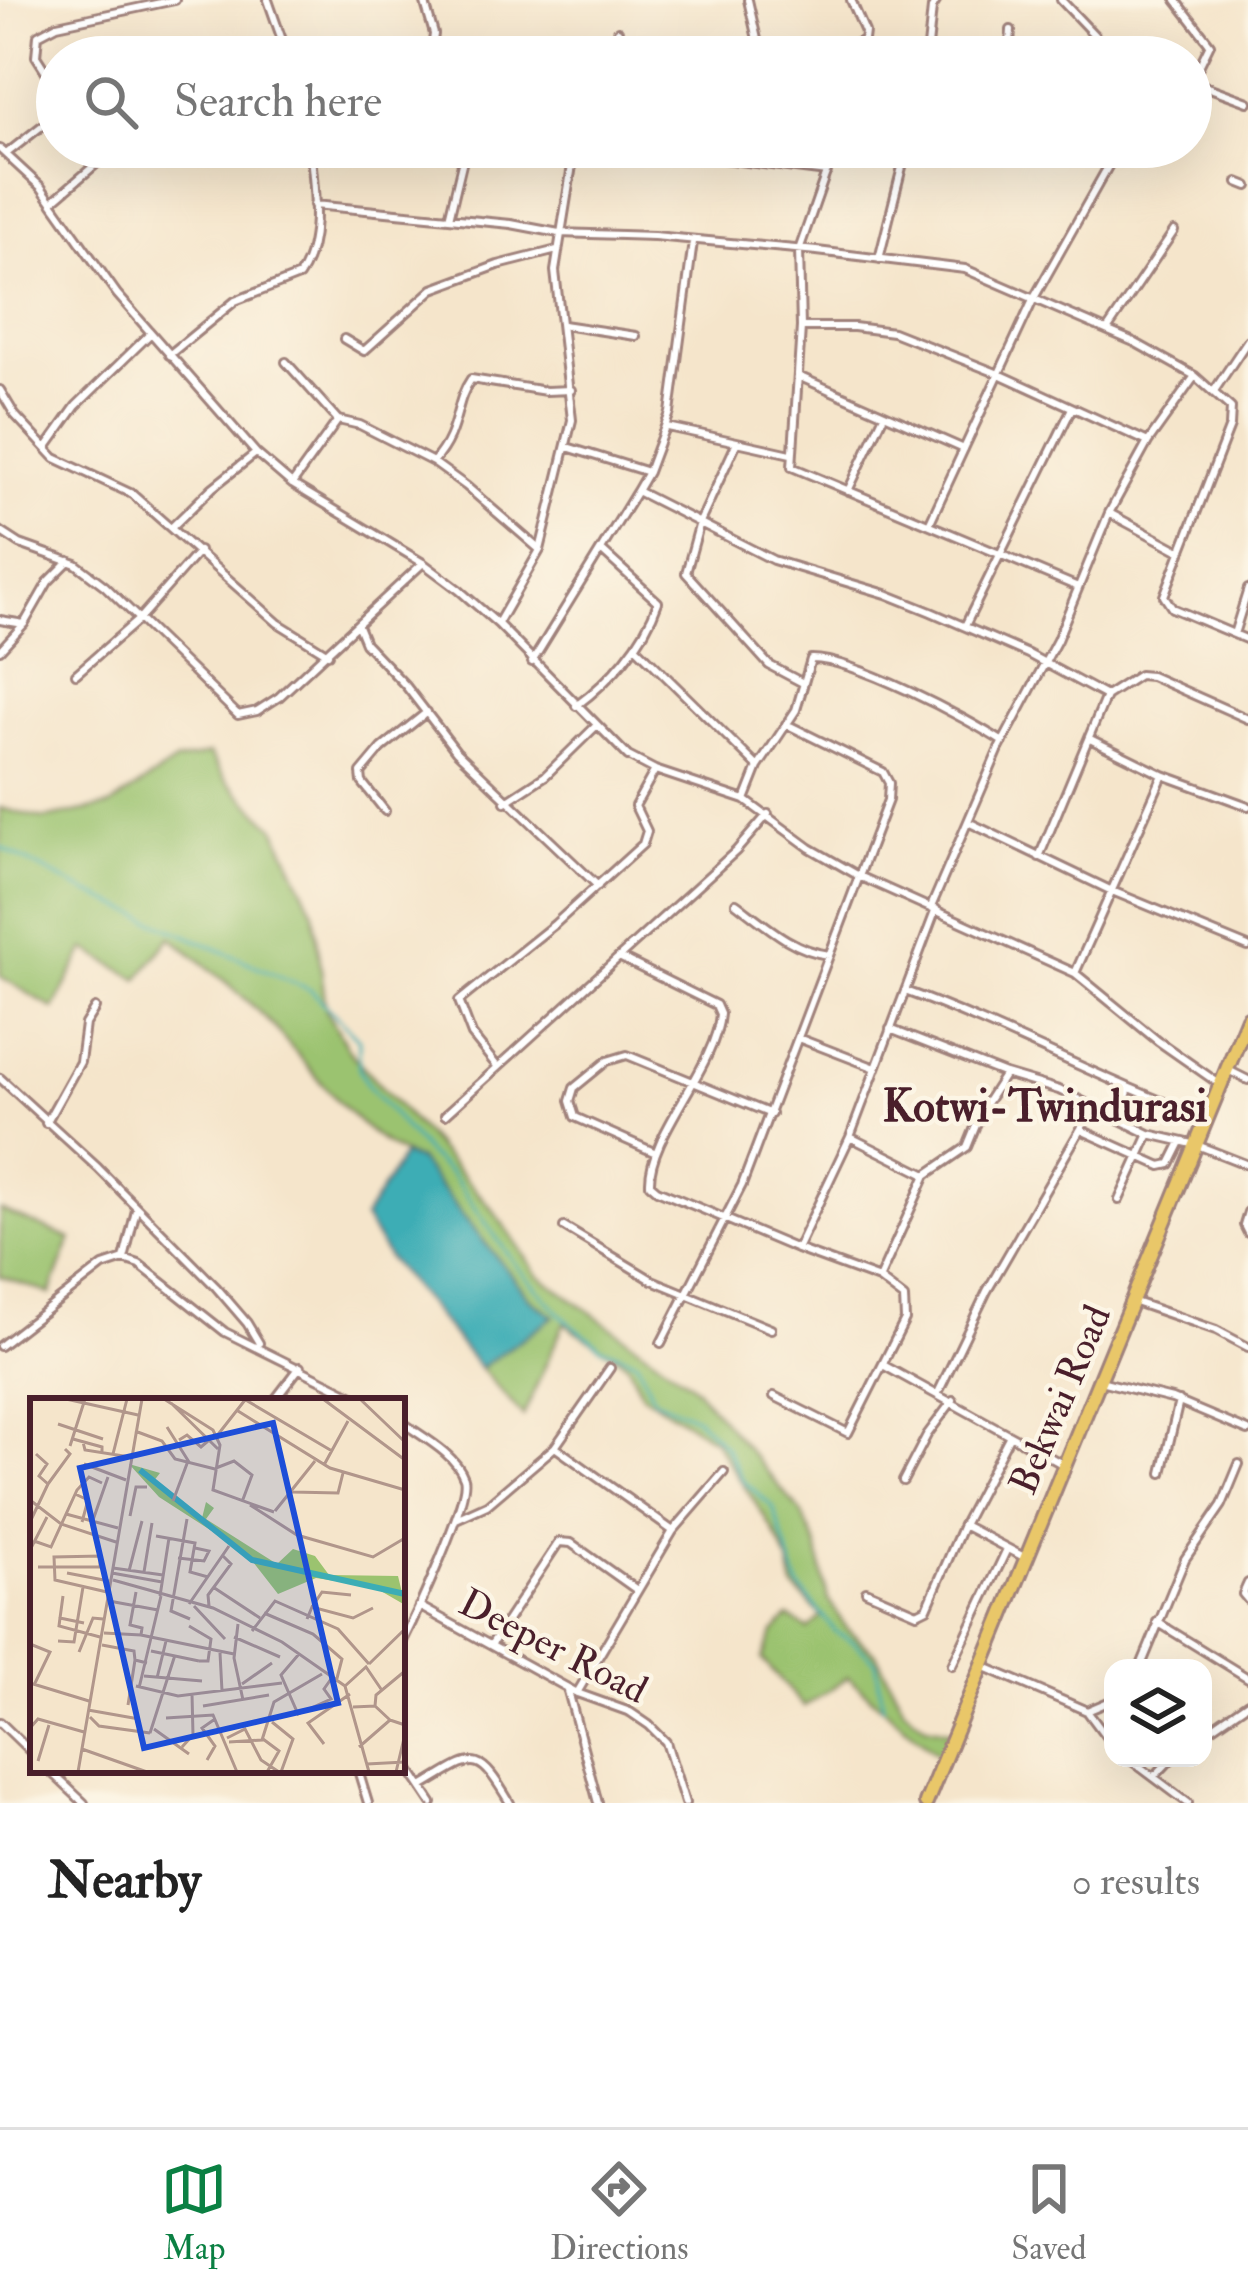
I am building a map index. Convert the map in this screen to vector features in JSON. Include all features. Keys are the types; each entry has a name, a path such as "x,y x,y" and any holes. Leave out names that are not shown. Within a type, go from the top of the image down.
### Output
{"highway":[{"name":"Bekwai Road","path":"927,1803 1248,1018"}],"street":[{"path":"38,36 57,25 175,0"},
{"path":"268,0 281,36"},
{"path":"424,0 434,36"},
{"path":"748,0 756,36"},
{"path":"851,0 865,36"},
{"path":"929,36 937,0"},
{"path":"1060,0 1095,36"},
{"path":"1176,0 1204,36"},
{"path":"1011,30 1011,36"},
{"path":"618,31 619,36"},
{"path":"1212,88 1248,102"},
{"path":"36,129 3,152 52,201 117,294 256,453 292,484 424,563 498,624 628,756 655,770 745,800 810,848 859,876 1075,973 1221,1085"},
{"path":"52,201 91,168"},
{"path":"169,355 235,302 299,276 311,253 311,168"},
{"path":"449,218 461,168"},
{"path":"498,624 540,550 572,420 555,271 571,168"},
{"path":"794,168 826,172"},
{"path":"827,168 800,250 801,327 792,466 1078,587"},
{"path":"879,259 903,168"},
{"path":"930,522 1034,298 1108,168"},
{"path":"1238,182 1248,186"},
{"path":"314,205 559,233 693,240 965,269 1107,330 1196,376 1226,401 1233,416 1165,588 1166,602 1248,640"},
{"path":"1107,330 1174,231"},
{"path":"532,662 648,472 667,428 693,240"},
{"path":"344,339 364,351 433,289 557,250"},
{"path":"563,325 636,336"},
{"path":"801,327 893,332 1148,442"},
{"path":"46,448 76,406 150,334"},
{"path":"1214,391 1248,340"},
{"path":"286,362 338,420 360,424 433,462 540,550"},
{"path":"798,376 964,448"},
{"path":"797,1249 850,1136 934,908 1004,742 1046,663 1109,513 1148,442 1196,376"},
{"path":"433,462 447,447 471,379 546,391 571,390"},
{"path":"0,390 4,405 46,448 71,468 132,494 278,623 328,654"},
{"path":"965,626 1072,407"},
{"path":"848,490 884,415"},
{"path":"292,484 338,420"},
{"path":"667,428 790,454"},
{"path":"737,442 686,564 691,580 769,665 803,683"},
{"path":"567,447 648,472"},
{"path":"172,527 256,453"},
{"path":"637,491 786,566 886,594 965,626 1106,696"},
{"path":"1109,513 1180,551"},
{"path":"0,531 20,544 69,561 105,586 238,715 257,711 279,697 424,563"},
{"path":"76,674 138,620 199,550"},
{"path":"576,706 635,646 657,608 656,597 601,550"},
{"path":"0,650 24,624 48,582 69,561"},
{"path":"1234,634 1248,589"},
{"path":"0,620 24,624"},
{"path":"358,626 364,643 428,712 456,751 598,886"},
{"path":"345,639 364,643"},
{"path":"635,646 758,767"},
{"path":"745,800 758,767 796,710 811,659 843,665 1004,742"},
{"path":"1039,857 1106,696 1139,676 1151,676 1248,719"},
{"path":"385,811 362,782 361,773 382,748 428,712"},
{"path":"662,1343 742,1185 888,800 889,784 883,772 786,724"},
{"path":"505,802 545,776 596,726"},
{"path":"1090,739 1163,775 1248,806"},
{"path":"496,1065 472,1034 459,1001 644,844 647,831 635,806 655,770"},
{"path":"1075,973 1163,775"},
{"path":"446,1115 736,851 768,814"},
{"path":"968,822 1112,891 1248,947"},
{"path":"736,903 800,947 829,955"},
{"path":"619,957 716,1005 719,1023 657,1153 650,1184 797,1249 879,1279 904,1298 908,1310 848,1433 775,1396"},
{"path":"905,991 988,1022 1130,1089 1208,1119"},
{"path":"46,1123 80,1062 85,1024 95,1008"},
{"path":"890,1029 1059,1090 1149,1134 1197,1145 1248,1165"},
{"path":"798,1039 874,1068"},
{"path":"657,1153 575,1118 570,1101 574,1088 607,1060 627,1055 771,1114"},
{"path":"1227,1070 1248,1080"},
{"path":"879,1279 926,1175 968,1147 982,1108 1005,1074"},
{"path":"0,1078 216,1287 260,1346"},
{"path":"1119,1116 1130,1089"},
{"path":"938,1394 986,1291 1094,1106"},
{"path":"1081,1130 1166,1166 1181,1141"},
{"path":"1119,1200 1149,1134"},
{"path":"850,1136 926,1175"},
{"path":"124,1259 136,1210"},
{"path":"1248,1212 1244,1226 1248,1233"},
{"path":"564,1227 614,1260 770,1329"},
{"path":"0,1346 103,1266 124,1259 139,1264 225,1332 358,1398"},
{"path":"1132,1301 1184,1317 1248,1347"},
{"path":"884,1365 1065,1466"},
{"path":"276,1398 300,1367"},
{"path":"456,1520 487,1505 556,1448 610,1368"},
{"path":"1100,1381 1179,1401 1248,1431"},
{"path":"903,1481 927,1435 953,1400"},
{"path":"1162,1473 1179,1401"},
{"path":"405,1424 450,1459 465,1478 456,1520 405,1637"},
{"path":"866,1591 923,1612 1010,1437"},
{"path":"556,1448 673,1531"},
{"path":"1143,1659 1186,1558 1227,1496 1239,1464"},
{"path":"577,1693 673,1531 724,1472"},
{"path":"963,1526 1025,1558"},
{"path":"491,1646 559,1542 571,1543 637,1590"},
{"path":"952,1665 1007,1549"},
{"path":"1248,1583 1244,1594 1248,1600"},
{"name":"Deeper Road","path":"405,1609 418,1610 649,1725 665,1742 685,1803"},
{"path":"1157,1622 1248,1678"},
{"path":"982,1666 1059,1695 1087,1711 1104,1734"},
{"path":"567,1688 598,1803"},
{"path":"1212,1728 1248,1703"},
{"path":"1087,1711 1104,1704"},
{"path":"0,1722 30,1751"},
{"path":"422,1787 466,1761 478,1762 493,1774 510,1803"},
{"path":"405,1762 432,1803"},
{"path":"1139,1767 1188,1803"},
{"path":"1153,1778 1163,1767"},
{"path":"52,1773 84,1803"},
{"path":"359,1773 367,1803"}],"green space":[{"path":"209,754 227,781 275,828 314,912 326,1009 349,1051 492,1208 538,1275 692,1384 801,1512 817,1546 828,1599 846,1628 876,1654 904,1708 926,1726 952,1731 941,1757 848,1677 804,1707 762,1659 774,1632 789,1617 808,1629 822,1616 794,1588 789,1562 773,1530 714,1440 642,1394 628,1364 564,1323 523,1416 480,1368 553,1316 531,1300 418,1160 395,1150 354,1117 263,1016 218,975 171,937 138,979 85,949 54,1009 0,976 0,808 44,819 110,806 175,762"},
{"path":"0,1210 71,1239 50,1294 0,1276"}],"water":[{"path":"403,1155 418,1160 531,1300 554,1316 480,1368 388,1258 364,1218"}],"waterway":[{"path":"0,847 80,889 311,990 359,1039 359,1068 367,1084 429,1156 451,1174 518,1268 566,1320 601,1347 637,1361 654,1399 697,1418 726,1448 743,1481 773,1507 799,1587 836,1632 876,1662 883,1707"}],"district":[{"name":"Kotwi-Twindurasi","path":"1045,1105"}]}
